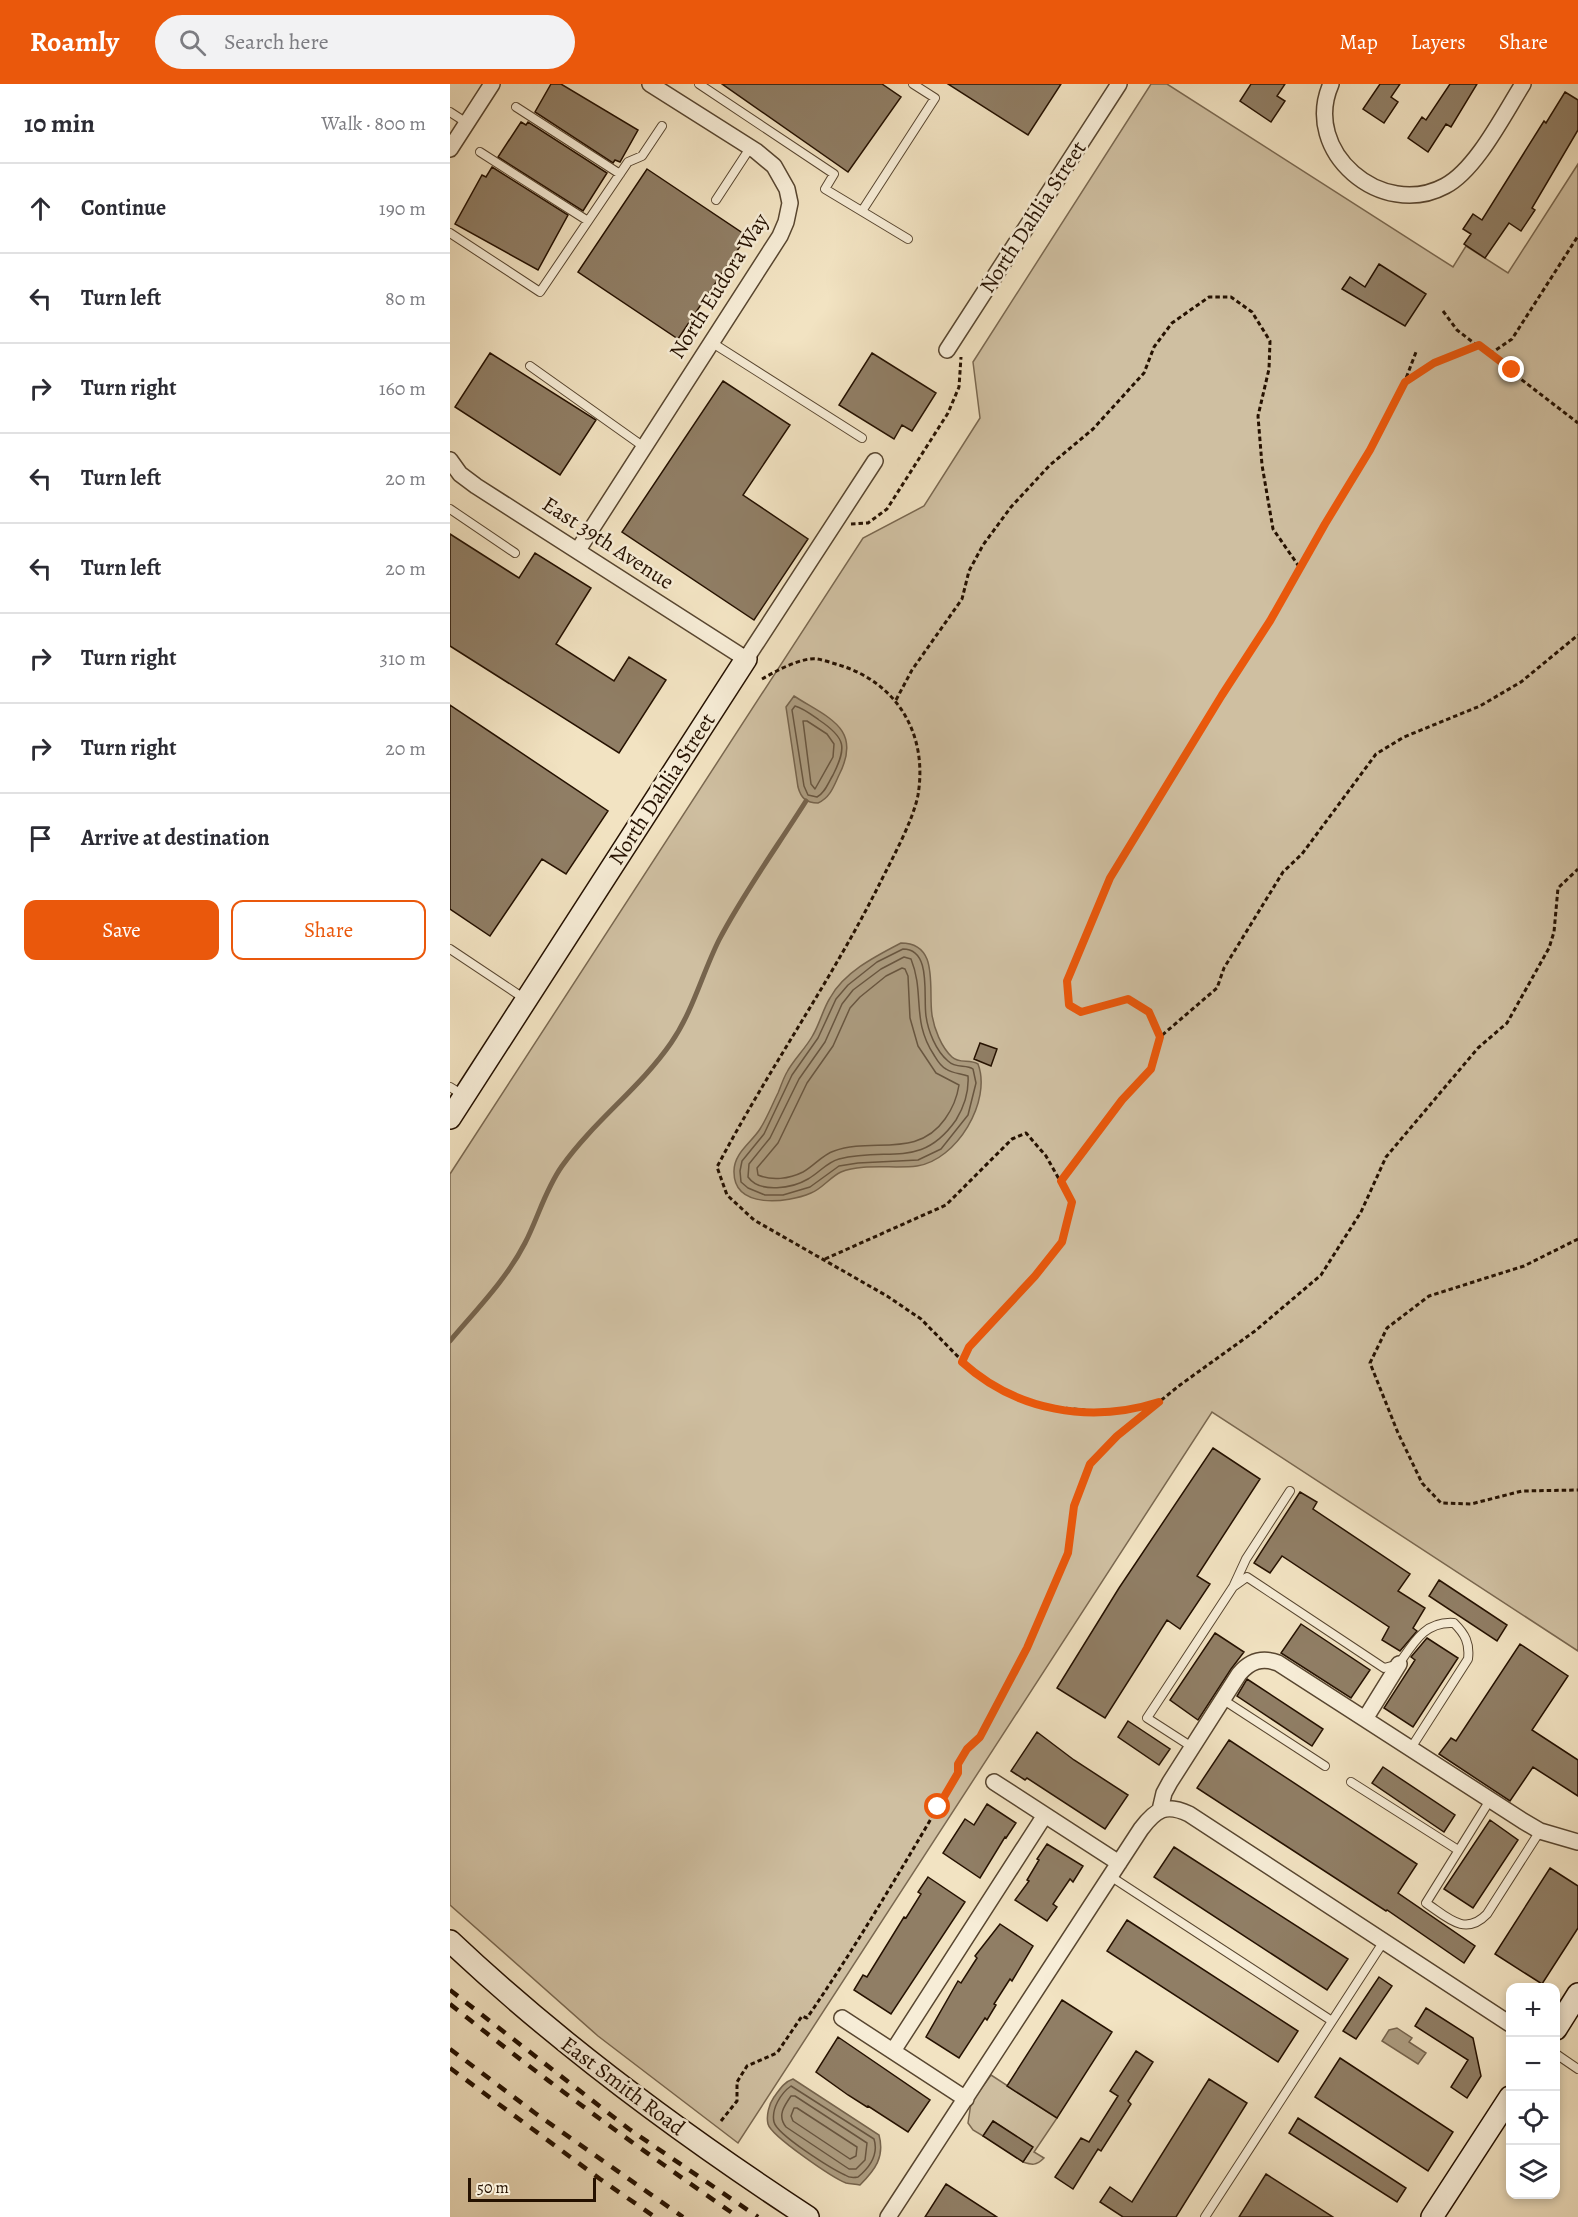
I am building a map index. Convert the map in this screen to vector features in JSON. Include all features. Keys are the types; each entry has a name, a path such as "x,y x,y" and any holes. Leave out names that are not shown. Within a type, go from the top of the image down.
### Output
{"street":[{"path":"450,149 492,84"},
{"name":"North Eudora Way","path":"578,550 780,236 790,204 787,189 774,166 650,84"},
{"name":"North Dahlia Street","path":"954,353 1119,84"},
{"path":"1331,84 1327,93 1325,110 1326,130 1329,141 1344,167 1382,191 1395,194 1427,193 1445,186 1468,168 1523,84"},
{"name":"East 39th Avenue","path":"450,460 460,474 476,486 746,658"},
{"name":"North Dahlia Street","path":"450,1118 457,1092 526,1000 875,461"},
{"path":"1160,1810 1164,1792 1239,1674 1257,1660 1271,1660 1540,1831 1578,1842"},
{"path":"1365,1719 1399,1664"},
{"path":"994,1782 1045,1815 1114,1869"},
{"path":"888,2217 1146,1821 1160,1810 1174,1808 1189,1814 1506,2021"},
{"path":"893,2051 1045,1815"},
{"name":"East Smith Road","path":"450,1941 542,2024 603,2072 693,2140 808,2217"},
{"path":"1560,2023 1578,1994"},
{"path":"842,2018 966,2099"},
{"path":"1432,2217 1506,2103"}],"lane":[{"path":"699,84 710,87 834,174 825,189 908,239"},
{"path":"862,211 935,98 914,84"},
{"path":"516,107 620,174"},
{"path":"450,112 467,123"},
{"path":"450,232 540,292 628,162 642,156 662,126"},
{"path":"716,200 750,148"},
{"path":"480,152 588,221"},
{"path":"711,342 862,438"},
{"path":"530,366 644,447"},
{"path":"450,509 515,553"},
{"path":"450,949 526,1000"},
{"path":"1192,1747 1148,1718 1233,1587 1246,1559 1290,1491"},
{"path":"1233,1587 1247,1577 1384,1668 1399,1664 1416,1638 1427,1628 1442,1622 1454,1623 1466,1635 1469,1649 1468,1659 1411,1748"},
{"path":"1222,1700 1325,1766"},
{"path":"1351,1782 1458,1850"},
{"path":"1490,1800 1426,1903 1459,1925 1479,1922 1487,1914 1540,1831"},
{"path":"1114,1869 1332,2021"},
{"path":"1206,2217 1384,1941"},
{"path":"1560,2057 1578,2069"}],"path":[{"path":"1490,354 1512,339 1578,236"},
{"path":"896,700 912,670 962,599 969,571 983,545 1011,507 1050,465 1093,429 1144,373 1154,347 1172,322 1209,297 1231,297 1252,312 1270,341 1269,369 1258,416 1262,465 1272,529 1300,568"},
{"path":"1443,311 1457,330 1578,423"},
{"path":"1405,382 1434,363 1479,345"},
{"path":"1160,1037 1149,1012 1128,999 1081,1012 1075,1009 1069,1005 1067,981 1110,878 1270,621 1370,450 1405,382 1416,352"},
{"path":"834,525 868,523 887,509 948,413 959,387 954,353"},
{"path":"1061,1181 1122,1100 1151,1069 1160,1037 1217,987 1224,968 1283,872 1302,854 1376,754 1404,737 1480,706 1521,682 1578,635"},
{"path":"762,679 784,667 816,659 854,670 883,687 896,700 911,727 920,761 918,796 913,812 856,932 747,1111 717,1167 727,1195 754,1220 825,1259 921,1319 979,1378 1012,1396 1036,1405 1110,1413 1134,1410 1159,1402"},
{"path":"721,2121 737,2101 737,2082 747,2066 777,2053 802,2016 807,2018 820,1999 901,1871 958,1773 958,1764 967,1749 980,1737 1027,1648 1068,1553 1074,1506 1090,1464 1117,1436 1255,1331 1321,1275 1361,1212 1386,1157 1478,1048 1507,1023 1549,948 1554,932 1558,888 1578,869"},
{"path":"825,1259 946,1205 1012,1139 1026,1133 1046,1156 1072,1202 1062,1242 1035,1276 969,1347 962,1362"},
{"path":"1578,1239 1524,1266 1430,1296 1387,1328 1370,1363 1398,1433 1422,1483 1441,1503 1471,1504 1522,1491 1578,1491"}],"shaded area":[{"path":"1151,84 1167,84 1453,267 1466,246 1508,273 1578,164 1578,1651 1212,1412 738,2143 598,2036 450,1905 450,1174 863,538 924,506 980,418 973,362"},
{"path":"991,2075 1057,2118 1034,2152 1044,2158 1036,2164 1023,2162 1032,2147 993,2121 983,2136 973,2130 968,2123 971,2103"}],"water":[{"path":"794,696 830,718 844,735 847,746 845,759 829,795 818,803 805,799 798,787 786,707"},
{"path":"901,943 913,945 922,951 927,959 930,969 933,1020 948,1053 955,1059 978,1064 981,1079 980,1095 968,1127 945,1153 917,1166 849,1169 837,1174 815,1191 801,1197 776,1201 752,1198 742,1192 736,1184 734,1171 737,1159 763,1125 786,1075 813,1035 830,998 843,980 852,973 871,959"},
{"path":"1397,2028 1412,2038 1409,2042 1426,2053 1418,2064 1382,2041 1389,2030"},
{"path":"793,2079 879,2135 880,2157 860,2185 839,2180 816,2165 780,2138 768,2124 769,2107 772,2100 782,2086"}],"building":[{"path":"551,84 561,84 638,130 620,162 615,160 613,163 535,112"},
{"path":"722,84 882,84 901,97 848,172"},
{"path":"948,84 1061,84 1028,135"},
{"path":"1251,84 1285,84 1277,96 1285,101 1271,122 1240,101"},
{"path":"1380,84 1400,84 1391,97 1398,102 1384,123 1363,109"},
{"path":"1450,84 1477,84 1451,127 1446,124 1428,152 1408,138 1422,117 1426,120"},
{"path":"1565,92 1578,100 1578,130 1532,208 1535,210 1521,231 1509,223 1485,258 1464,244 1471,234 1463,229 1473,214 1482,220 1544,121 1546,123"},
{"path":"521,122 526,125 528,122 607,173 583,211 498,157"},
{"path":"492,167 568,215 538,270 455,224 482,175 486,177"},
{"path":"647,169 747,236 678,339 578,272"},
{"path":"1379,264 1426,294 1405,326 1342,289 1350,277 1365,287"},
{"path":"490,353 596,420 560,475 455,407"},
{"path":"872,353 936,393 912,431 902,425 894,439 839,405"},
{"path":"723,381 790,425 743,495 808,539 754,620 622,532"},
{"path":"450,534 519,578 535,553 591,588 556,644 614,681 629,657 666,680 619,753 450,646"},
{"path":"450,705 608,811 566,874 542,859 490,936 450,909"},
{"path":"980,1043 997,1049 991,1066 974,1059"},
{"path":"1213,1448 1260,1479 1197,1576 1210,1584 1180,1629 1167,1620 1105,1718 1057,1688 1119,1588"},
{"path":"1300,1492 1317,1502 1313,1509 1410,1574 1398,1591 1425,1608 1413,1628 1417,1631 1400,1651 1382,1640 1389,1627 1282,1556 1270,1573 1254,1563"},
{"path":"1439,1580 1507,1625 1497,1641 1429,1596"},
{"path":"1301,1624 1370,1670 1351,1698 1281,1653"},
{"path":"1215,1633 1244,1652 1198,1720 1170,1700"},
{"path":"1427,1638 1458,1658 1413,1727 1384,1708 1415,1660 1411,1657"},
{"path":"1520,1644 1568,1676 1532,1730 1578,1760 1578,1796 1533,1767 1510,1801 1439,1754 1451,1738 1456,1741"},
{"path":"1247,1679 1323,1729 1312,1746 1237,1696"},
{"path":"1128,1721 1170,1749 1159,1765 1118,1737"},
{"path":"1037,1732 1074,1760 1128,1795 1105,1829 1027,1778 1025,1780 1011,1771"},
{"path":"1229,1740 1417,1864 1398,1893 1475,1946 1464,1963 1387,1910 1197,1788"},
{"path":"1383,1767 1455,1815 1444,1832 1372,1783"},
{"path":"987,1804 1016,1823 980,1878 943,1853 965,1819 974,1825"},
{"path":"1490,1820 1518,1840 1473,1908 1444,1889"},
{"path":"1047,1844 1083,1866 1073,1882 1070,1879 1053,1904 1057,1907 1047,1921 1015,1900 1029,1881 1027,1880 1039,1860 1037,1859"},
{"path":"1174,1847 1348,1959 1327,1990 1154,1877"},
{"path":"1550,1868 1578,1886 1578,1928 1543,1983 1495,1954"},
{"path":"928,1877 965,1902 891,2014 854,1990 863,1975 867,1977 904,1917 906,1918 921,1894 918,1892"},
{"path":"1127,1920 1298,2031 1278,2062 1107,1951"},
{"path":"1000,1924 1033,1946 1012,1981 1010,1979 994,2004 996,2005 987,2020 985,2018 959,2058 926,2037 958,1981 961,1983 977,1958 975,1956"},
{"path":"1379,1977 1392,1986 1356,2039 1343,2031"},
{"path":"1062,2000 1112,2032 1057,2118 1007,2086"},
{"path":"1426,2008 1473,2038 1481,2076 1467,2098 1451,2087 1468,2060 1415,2026"},
{"path":"838,2037 930,2100 908,2132 816,2072"},
{"path":"1136,2051 1153,2062 1128,2101 1131,2104 1101,2151 1098,2149 1073,2189 1055,2177 1081,2138 1089,2142 1118,2096 1110,2091"},
{"path":"1340,2058 1453,2132 1428,2171 1315,2097"},
{"path":"1209,2079 1247,2103 1176,2217 1123,2217 1100,2202 1110,2187 1132,2202"},
{"path":"1298,2118 1406,2188 1397,2202 1289,2133"},
{"path":"993,2121 1033,2147 1023,2162 983,2136"},
{"path":"1266,2174 1333,2217 1239,2217"},
{"path":"946,2184 997,2217 925,2217"}],"waterway":[{"path":"450,1341 509,1270 530,1233 562,1166 588,1134 659,1059 679,1031 719,940 750,887 806,801"}],"railway":[{"path":"450,1990 629,2129 758,2217"},
{"path":"450,2004 592,2113 738,2217"},
{"path":"450,2049 535,2113 683,2217"},
{"path":"450,2068 655,2217"}],"route":[{"path":"938,1807 958,1773 958,1764 967,1749 980,1737 1027,1648 1068,1553 1074,1506 1090,1464 1117,1436 1159,1402 1134,1410 1110,1413 1036,1405 1012,1396 979,1378 962,1362 969,1347 1035,1276 1062,1242 1072,1202 1061,1181 1122,1100 1151,1069 1160,1037 1149,1012 1128,999 1081,1012 1069,1005 1067,981 1110,878 1270,621 1370,450 1405,382 1434,363 1479,345 1512,370"}]}
